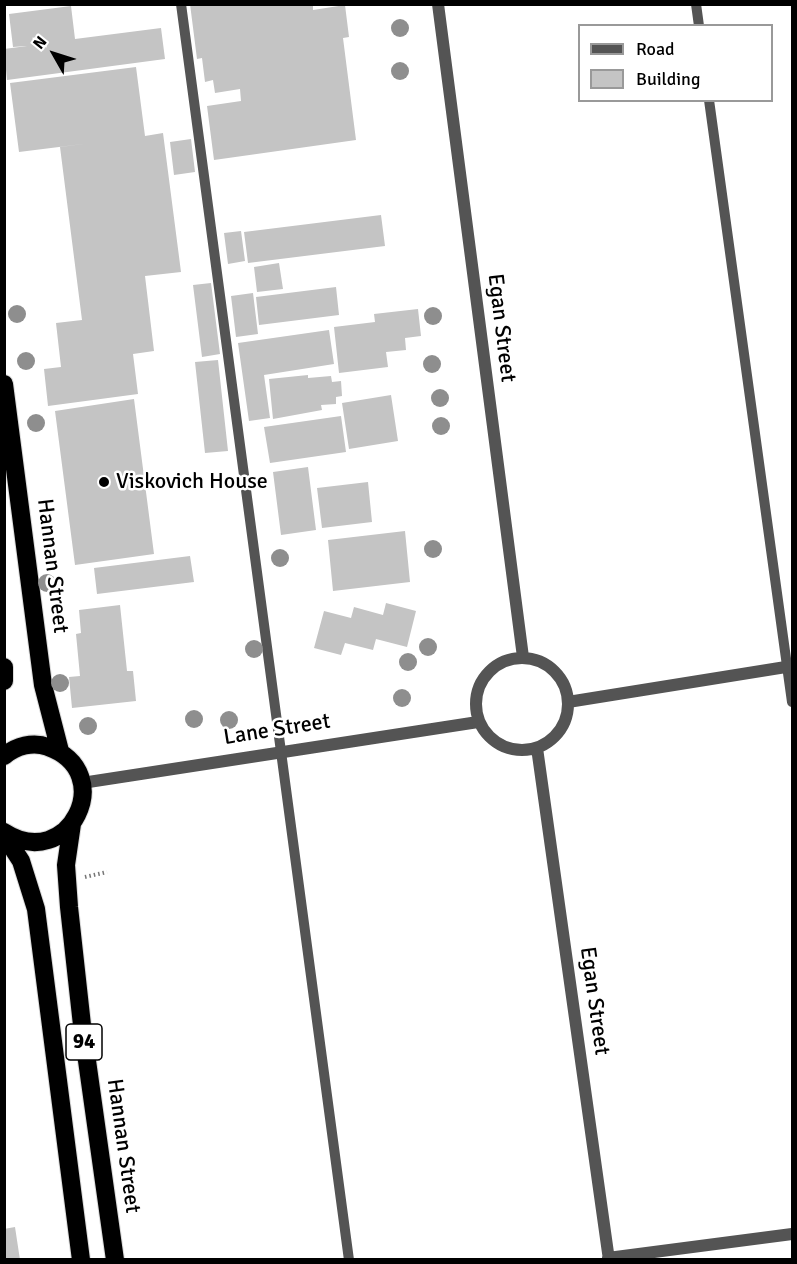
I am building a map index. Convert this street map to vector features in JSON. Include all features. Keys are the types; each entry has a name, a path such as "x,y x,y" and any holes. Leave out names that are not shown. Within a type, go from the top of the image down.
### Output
{"highway":[{"name":"Hannan Street","path":"4,384 43,685 60,751 70,760 82,783 82,804 72,824 66,865 82,1024 115,1260"},
{"path":"4,667 4,681"},
{"path":"4,756 28,745 45,745 60,751"},
{"name":"94","path":"4,833 29,842 45,841 60,835 72,824"},
{"name":"94","path":"4,833 21,861 36,909 81,1260"}],"street":[{"name":"Egan Street","path":"438,4 523,657"},
{"path":"523,657 538,659 556,671 565,685 568,702 562,727 546,744 537,748 514,750 497,743 484,733 478,722 475,706 480,682 495,665 523,657"},
{"path":"568,702 790,666"},
{"name":"Lane Street","path":"82,783 281,750 478,722"},
{"name":"Egan Street","path":"537,748 608,1259"},
{"path":"608,1259 792,1234"}],"lane":[{"path":"181,4 349,1260"},
{"path":"696,4 699,24"},
{"path":"709,102 790,666 792,702"}],"building":[{"path":"190,4 313,4 313,10 345,5 349,37 343,38 356,140 214,160 207,106 241,101 240,89 215,93 213,80 205,82 202,58 197,59"},
{"path":"71,6 75,39 161,28 165,59 7,80 4,49 27,46 13,47 9,14"},
{"path":"136,67 145,136 163,133 181,272 145,276 154,351 133,354 138,394 48,406 44,369 61,367 56,323 82,320 60,147 91,143 19,152 10,83"},
{"path":"191,139 195,172 174,175 170,142"},
{"path":"381,215 385,246 248,263 244,232"},
{"path":"241,231 245,261 228,264 224,233"},
{"path":"279,263 283,289 257,292 254,267"},
{"path":"211,283 220,354 202,357 193,285"},
{"path":"336,287 339,315 259,325 256,297"},
{"path":"253,293 258,334 236,337 231,296"},
{"path":"418,309 421,336 405,338 406,350 386,352 388,367 339,373 334,327 375,322 374,314"},
{"path":"329,330 334,364 264,375 270,418 249,421 238,343"},
{"path":"218,360 228,451 205,453 195,362"},
{"path":"308,375 308,378 331,376 332,382 341,381 342,396 336,397 336,404 321,405 322,410 273,419 269,379"},
{"path":"391,395 398,441 349,449 342,403"},
{"name":"Viskovich House","path":"134,399 154,554 75,565 55,411"},
{"path":"341,416 346,452 270,463 264,427"},
{"path":"308,467 316,530 281,535 273,472"},
{"path":"368,482 372,522 322,528 317,488"},
{"path":"405,531 410,582 333,591 328,540"},
{"path":"190,556 194,582 97,594 94,568"},
{"path":"386,603 416,611 407,647 376,639 373,650 345,643 341,655 314,648 324,611 351,618 354,607 383,615"},
{"path":"120,605 127,671 133,671 136,701 72,708 69,677 80,676 76,634 81,633 79,610"},
{"path":"15,1227 20,1260 4,1260 4,1229"}],"place":[{"name":"Viskovich House","path":"104,482"}]}
